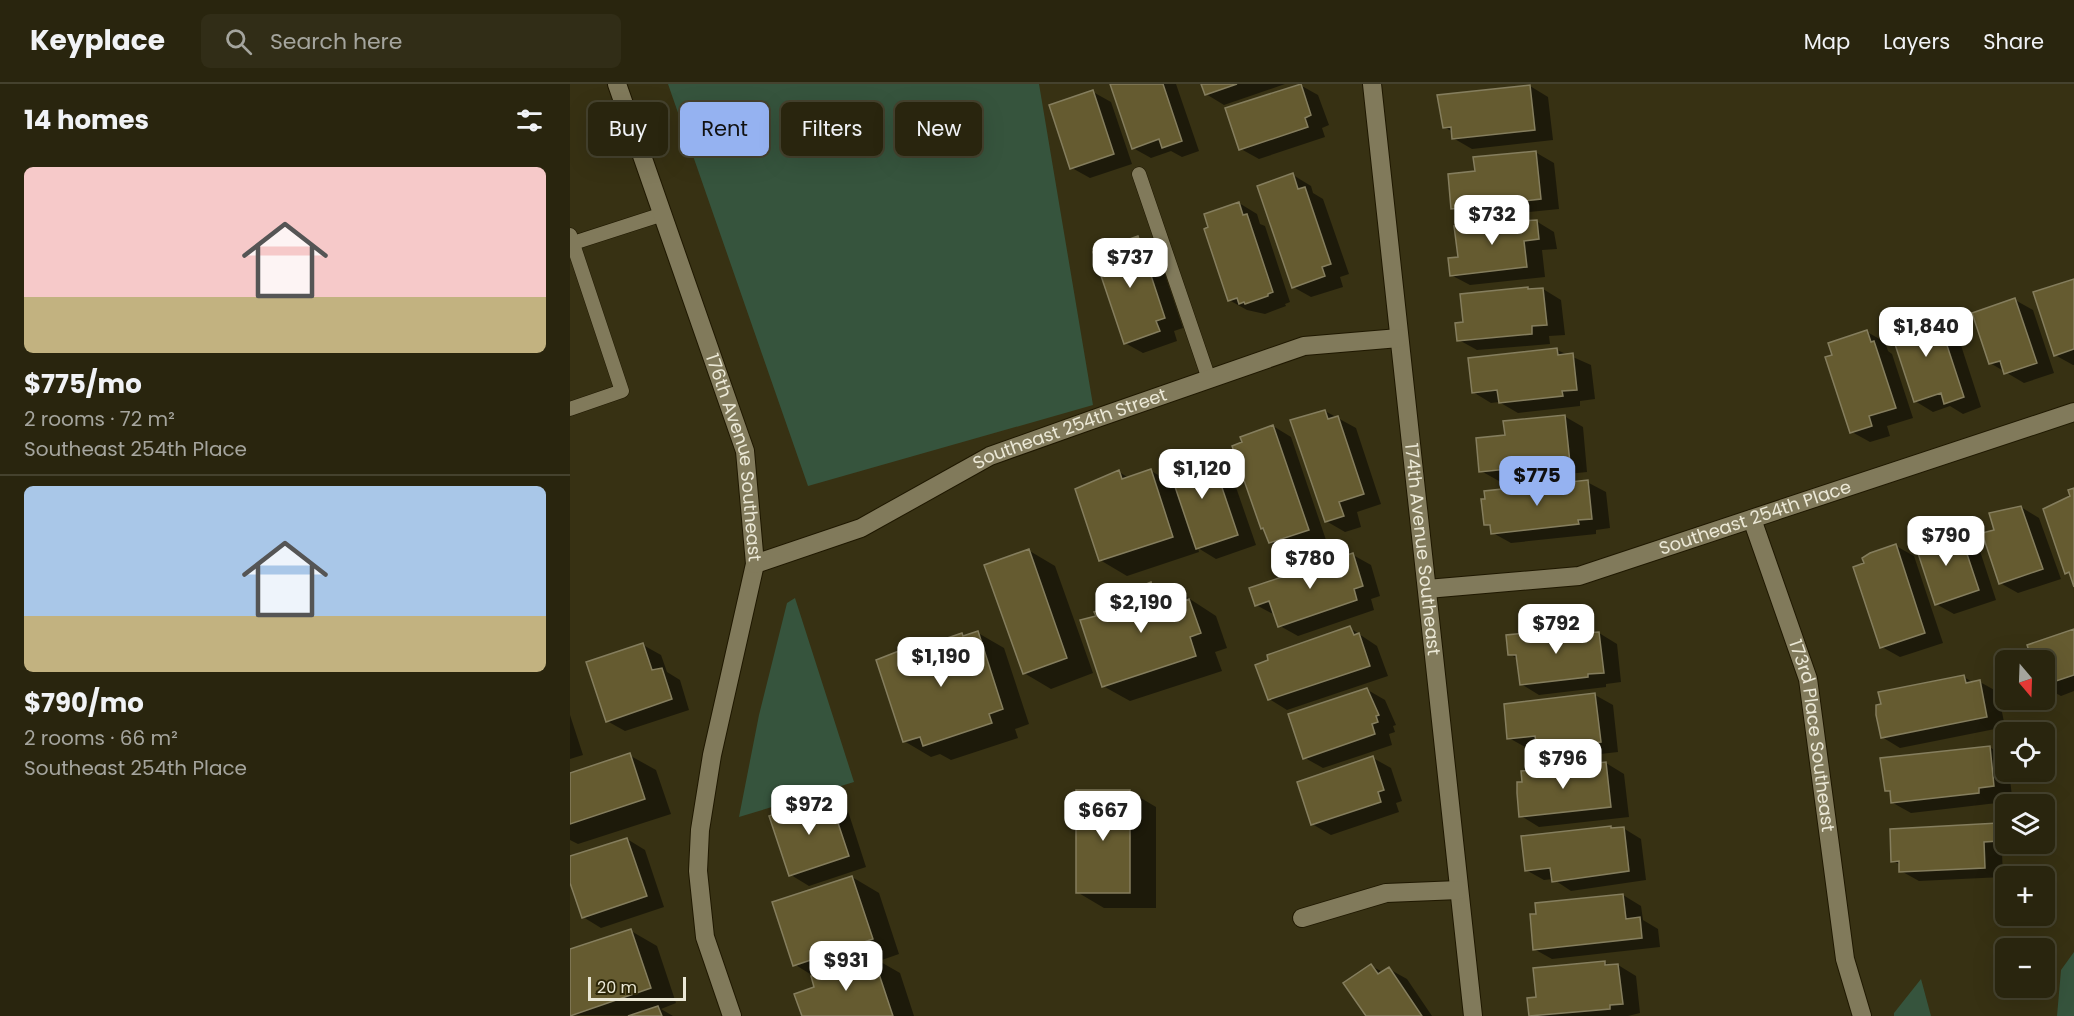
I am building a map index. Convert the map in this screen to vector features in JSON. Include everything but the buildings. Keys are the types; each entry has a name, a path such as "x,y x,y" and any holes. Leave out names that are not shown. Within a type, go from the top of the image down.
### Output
{"street":[{"name":"176th Avenue Southeast","path":"617,84 660,215 745,452 755,564 712,755 700,830 698,871 705,937 732,1016"},
{"name":"174th Avenue Southeast","path":"1372,84 1473,1016"},
{"name":"Southeast 254th Street","path":"755,564 861,528 990,456 1209,379 1304,346 1399,338"},
{"name":"Southeast 254th Place","path":"1427,589 1580,576 2074,412"},
{"name":"173rd Place Southeast","path":"1752,519 1808,679 1845,959 1862,1016"},
{"path":"1302,918 1386,893 1459,890"}],"lane":[{"path":"1139,174 1209,379"},
{"path":"570,409 622,391 571,241 660,215"}],"green space":[{"path":"668,84 1039,84 1093,405 808,486 693,156 769,156 769,102 680,102 680,118"},
{"path":"795,598 854,782 739,817 759,715 787,603"},
{"path":"2074,952 2074,1016 2057,1016 2061,970"},
{"path":"1921,979 1931,1016 1894,1016 1894,1013"}]}
